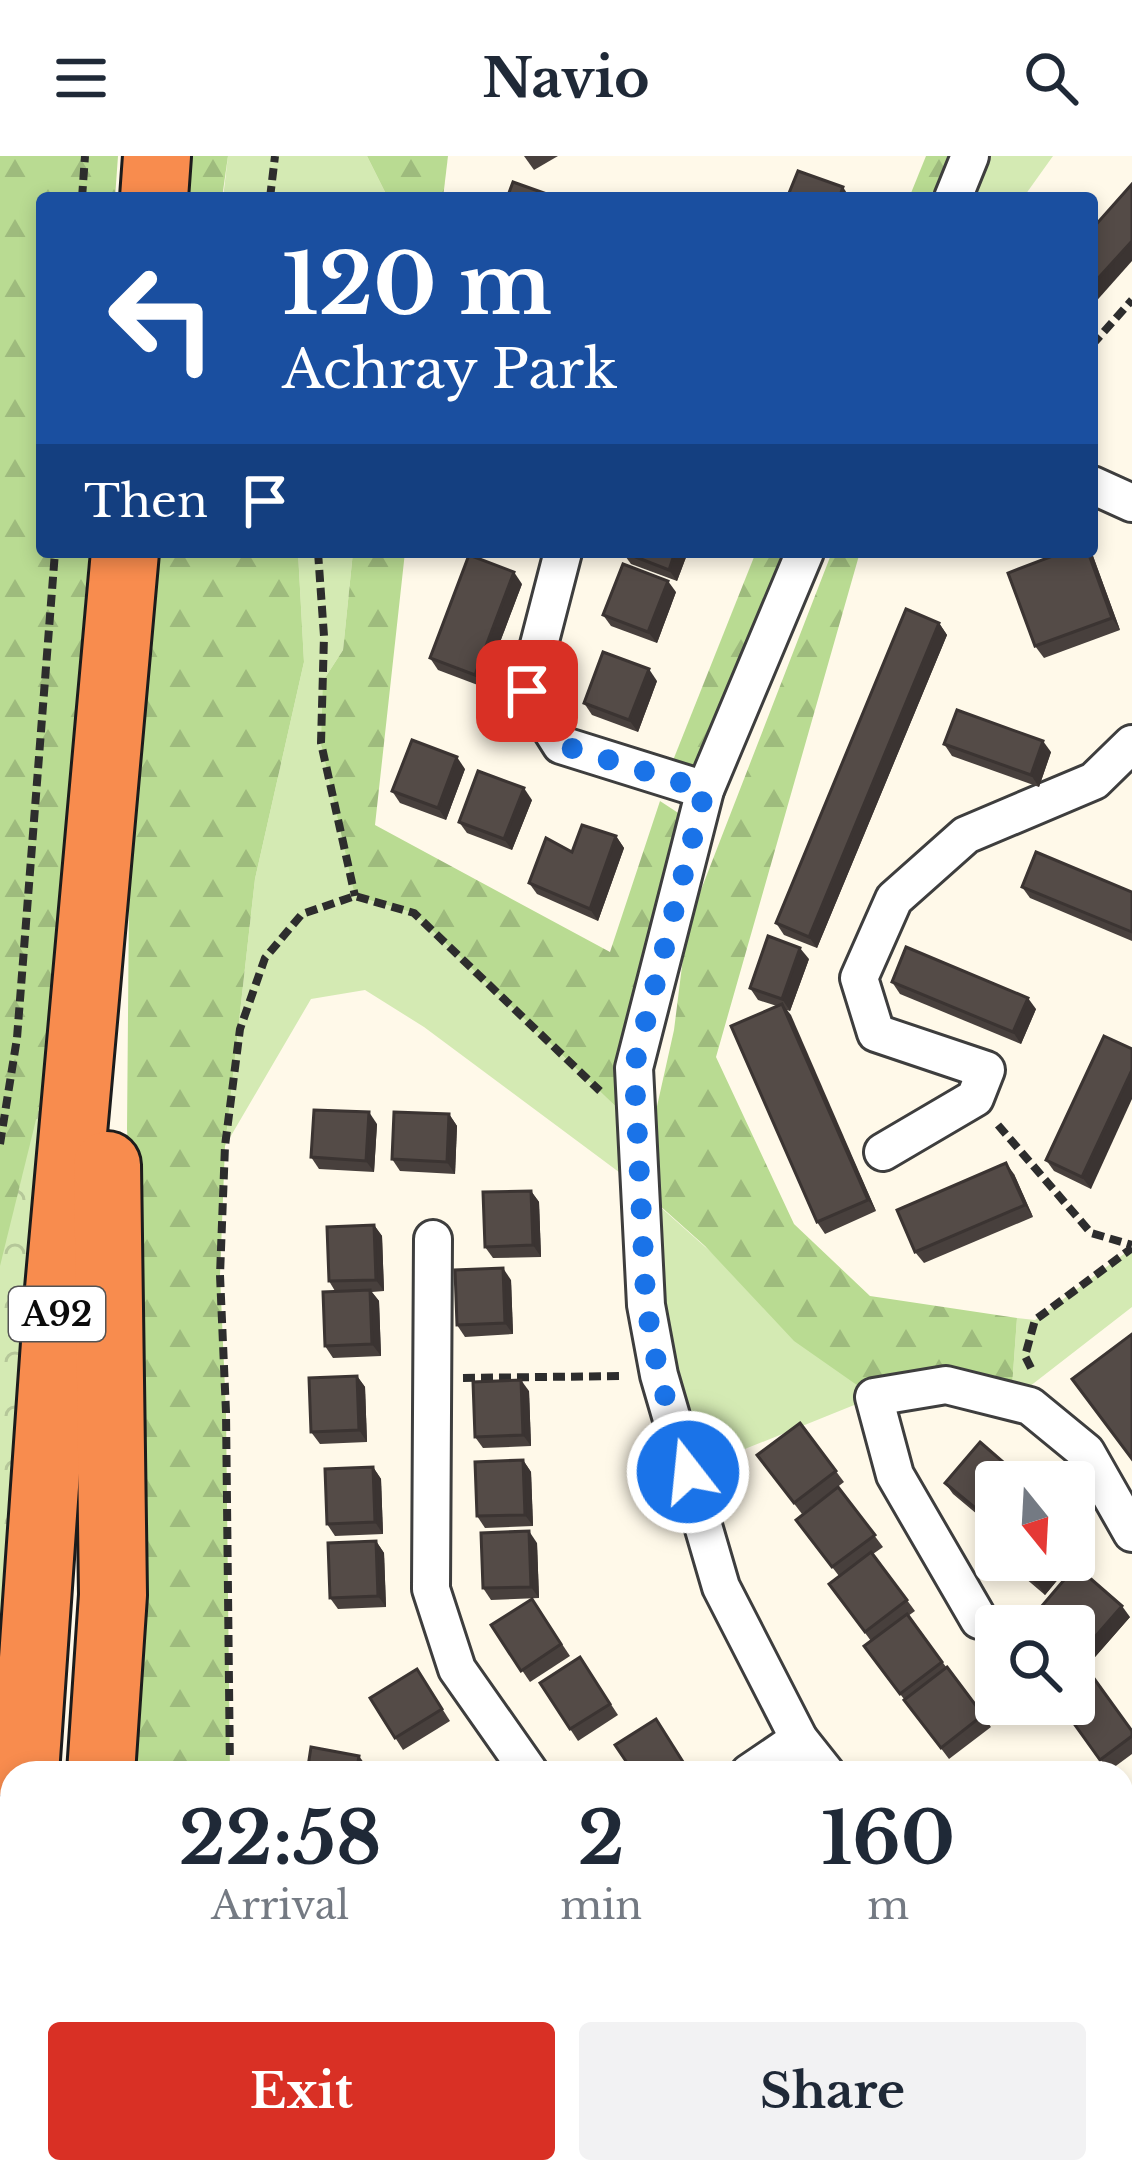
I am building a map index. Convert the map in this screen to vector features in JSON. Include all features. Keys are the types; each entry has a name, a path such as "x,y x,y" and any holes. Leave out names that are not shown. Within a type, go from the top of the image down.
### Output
{"highway":[{"path":"154,192 157,156"},
{"name":"A92","path":"26,1761 58,1300 125,558"},
{"name":"A92","path":"100,856 113,1526 102,1761"}],"street":[{"path":"955,192 970,156"},
{"path":"1098,488 1132,503"},
{"path":"561,558 527,691 561,745 705,790"},
{"path":"802,558 705,790 634,1067 646,1305 659,1376 722,1587 799,1739 816,1761"},
{"path":"883,1152 980,1084 876,1033 859,978 893,898 966,835 1094,781 1132,744"},
{"path":"433,1240 431,1589 457,1669 522,1761"},
{"path":"975,1613 895,1474 874,1397 946,1385 1030,1406 1086,1452 1132,1534"},
{"path":"767,1761 799,1739"}],"path":[{"path":"82,192 85,156"},
{"path":"271,192 275,156"},
{"path":"1098,338 1132,300"},
{"path":"0,1144 17,1038 55,558"},
{"path":"318,558 324,636 321,743 356,896"},
{"path":"230,1761 227,1436 220,1275 225,1146 240,1029 265,958 302,914 356,896 414,913 637,1126"},
{"path":"980,1084 1091,1232 1132,1246"},
{"path":"1058,1430 1025,1356 1035,1320 1132,1246"},
{"path":"432,1379 659,1376"}],"green space":[{"path":"0,156 118,156 115,192 36,192 36,558 89,558 0,1626"},
{"path":"179,156 228,156 223,192 174,192"},
{"path":"228,156 367,156 385,192 224,192"},
{"path":"367,156 448,156 444,192 385,192"},
{"path":"926,156 969,156 955,192 911,192"},
{"path":"970,156 1053,156 1027,192 955,192"},
{"path":"153,558 298,558 304,662 255,879 225,1146 220,1275 230,1761 133,1761 139,1382 127,1129 129,900"},
{"path":"298,558 352,558 343,650 323,681 355,896 414,913 636,1126 639,1187 424,1027 365,990 311,999 225,1146 255,879 304,662"},
{"path":"352,558 404,558 375,825 610,952 660,801 695,824 636,1126 414,913 355,896 321,743 323,681 343,650"},
{"path":"754,558 802,558 711,777 670,768"},
{"path":"830,558 858,558 716,1057 794,1224 870,1296 1017,1318 1011,1401 874,1397 794,1341 705,1246 639,1187 674,1030 687,926"},
{"path":"48,1071 0,1626 0,1266"},
{"path":"639,1188 874,1397 688,1472"},
{"path":"1132,1248 1132,1307 1011,1401 1017,1318 1035,1320"}],"building":[{"path":"798,171 843,187 841,192 789,192"},
{"path":"513,182 541,192 509,192"},
{"path":"1132,184 1132,241 1098,278 1098,222"},
{"path":"468,558 514,572 475,675 430,658"},
{"path":"638,558 673,558 669,570"},
{"path":"1047,558 1090,558 1112,618 1035,646 1008,573"},
{"path":"623,564 668,581 648,632 603,615"},
{"path":"906,609 939,623 809,937 776,923"},
{"path":"603,652 649,669 629,720 584,703"},
{"path":"957,710 1043,741 1031,775 944,744"},
{"path":"412,740 457,757 438,808 392,791"},
{"path":"478,771 524,788 504,839 459,822"},
{"path":"582,825 616,836 590,909 529,883 546,838 572,852"},
{"path":"1036,852 1132,892 1132,932 1022,887"},
{"path":"768,936 800,948 782,999 750,988"},
{"path":"906,947 1028,998 1013,1032 892,982"},
{"path":"782,1004 868,1200 817,1222 731,1026"},
{"path":"1104,1036 1132,1049 1132,1070 1082,1177 1046,1160"},
{"path":"314,1110 369,1112 366,1161 311,1157"},
{"path":"394,1112 449,1114 447,1162 392,1159"},
{"path":"1006,1163 1025,1205 915,1252 897,1210"},
{"path":"531,1191 533,1245 485,1247 483,1192"},
{"path":"374,1225 376,1280 329,1281 327,1227"},
{"path":"503,1268 505,1323 457,1325 455,1270"},
{"path":"370,1290 372,1344 325,1346 323,1292"},
{"path":"1132,1334 1132,1459 1072,1379"},
{"path":"357,1376 359,1430 311,1432 309,1378"},
{"path":"521,1380 523,1435 475,1437 473,1382"},
{"path":"800,1423 836,1471 794,1503 757,1455"},
{"path":"980,1442 1002,1461 975,1461 975,1508 945,1483"},
{"path":"523,1460 525,1515 477,1516 475,1462"},
{"path":"373,1467 375,1522 327,1524 325,1469"},
{"path":"838,1487 875,1535 832,1567 796,1520"},
{"path":"529,1531 531,1587 483,1588 481,1533"},
{"path":"376,1541 378,1596 330,1598 328,1543"},
{"path":"871,1552 907,1600 865,1632 829,1584"},
{"path":"1063,1581 1093,1581 1122,1606 1095,1637 1095,1605 1043,1605"},
{"path":"532,1599 561,1644 521,1671 491,1625"},
{"path":"907,1614 942,1662 900,1694 864,1646"},
{"path":"580,1657 610,1704 570,1729 540,1683"},
{"path":"947,1667 975,1704 975,1721 941,1748 904,1700"},
{"path":"417,1669 442,1709 395,1738 370,1698"},
{"path":"1095,1680 1132,1731 1132,1736 1100,1760 1075,1725 1095,1725"},
{"path":"656,1719 682,1761 626,1761 615,1745"},
{"path":"311,1747 359,1756 358,1761 309,1761"}],"route":[{"path":"527,691 561,745 705,790 634,1067 646,1305 659,1376 688,1472"}]}
